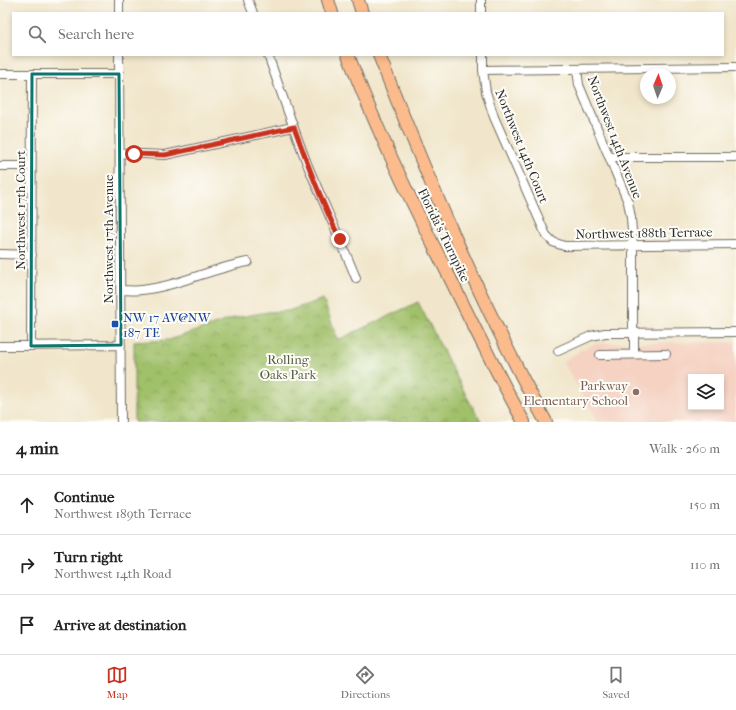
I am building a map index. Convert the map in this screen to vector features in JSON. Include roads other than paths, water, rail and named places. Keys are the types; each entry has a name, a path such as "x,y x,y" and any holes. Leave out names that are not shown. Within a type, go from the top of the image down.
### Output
{"highway":[{"path":"328,0 332,12"},
{"path":"358,0 362,12"},
{"name":"Florida's Turnpike","path":"348,56 378,129 408,194 524,422"},
{"name":"Florida's Turnpike","path":"379,56 416,149 465,260 533,399 546,422"}],"street":[{"path":"119,0 119,12"},
{"path":"248,0 253,12"},
{"path":"481,0 481,12"},
{"name":"Northwest 17th Avenue","path":"119,56 121,422"},
{"path":"268,56 308,165 356,278"},
{"name":"Northwest 14th Court","path":"483,56 486,92 494,117 546,235 553,242"},
{"path":"483,70 736,67"},
{"name":"Northwest 14th Avenue","path":"577,69 579,85 628,202 633,245 634,354"},
{"path":"0,74 119,74"},
{"name":"Northwest 17th Court","path":"31,346 32,74"},
{"path":"120,153 165,155 294,127"},
{"path":"610,157 736,157"},
{"path":"0,166 31,166"},
{"name":"Northwest 188th Terrace","path":"553,242 564,246 736,244"},
{"path":"0,254 32,255"},
{"path":"120,290 142,290 156,287 223,267 248,262"},
{"path":"558,351 591,336 605,333 736,332"},
{"path":"0,346 121,345"},
{"path":"600,355 666,354"}],"place":[{"name":"NW 17 AV@NW 187 TE","path":"115,324"},
{"name":"Parkway Elementary School","path":"636,392"}],"park label":[{"name":"Rolling Oaks Park","path":"288,366"}]}
